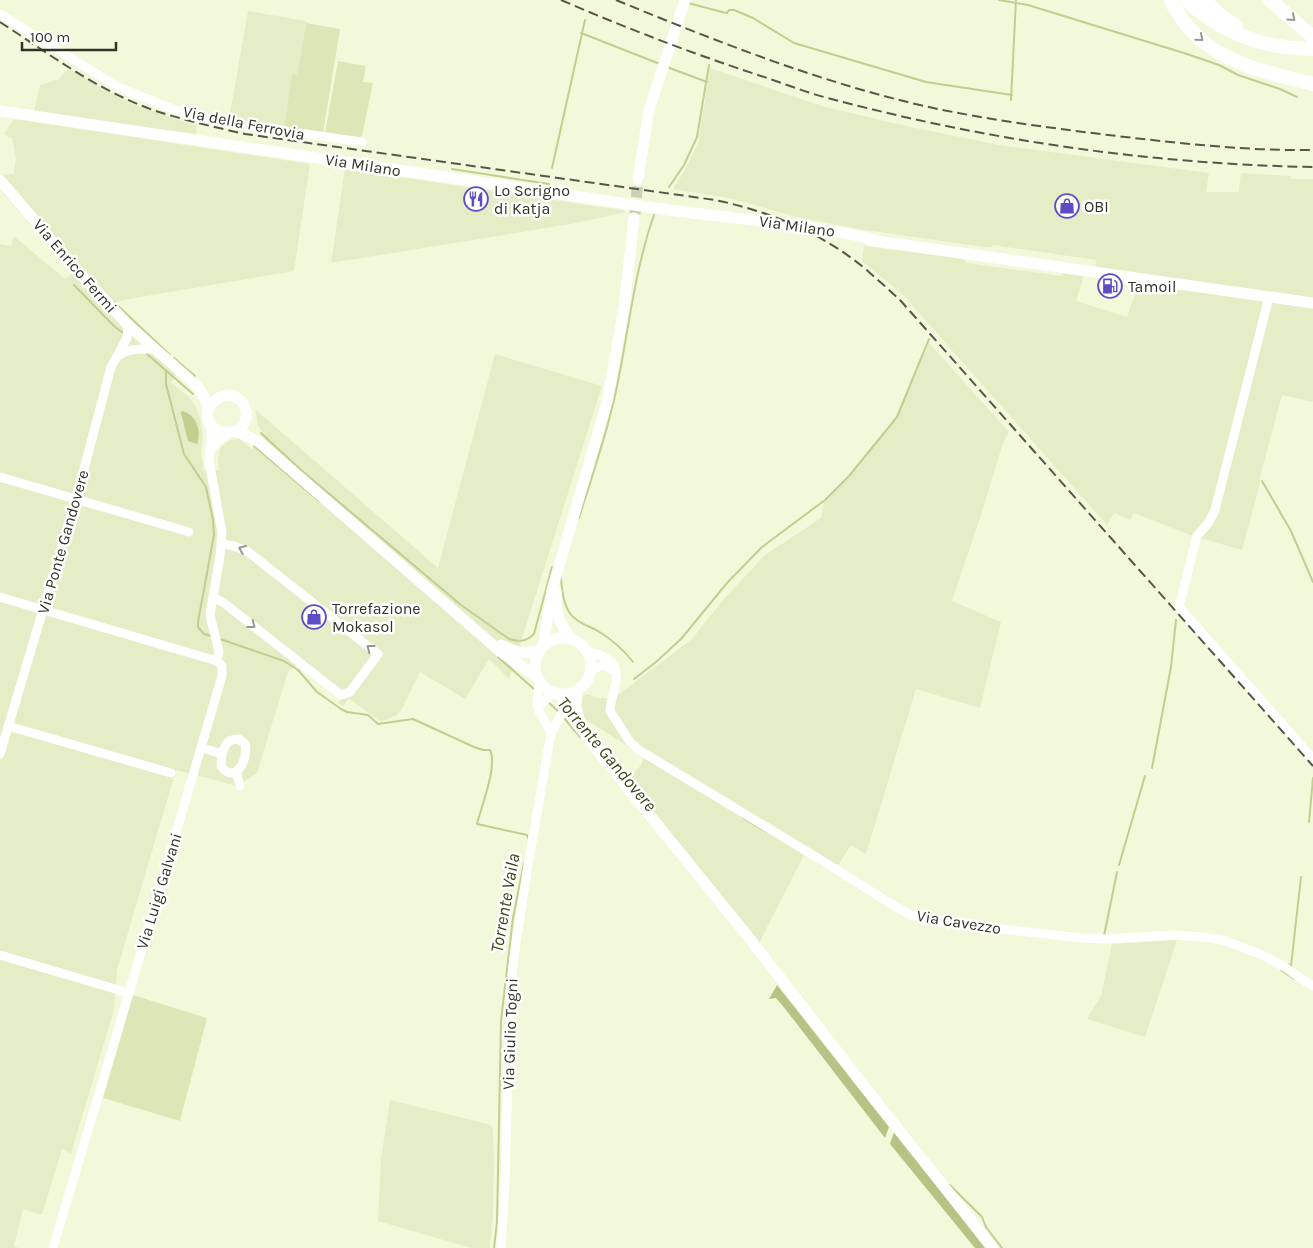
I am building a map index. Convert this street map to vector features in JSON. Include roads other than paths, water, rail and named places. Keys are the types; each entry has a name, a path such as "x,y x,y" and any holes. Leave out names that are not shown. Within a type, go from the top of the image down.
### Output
{"highway":[{"path":"1170,0 1193,32 1220,53 1274,75 1313,84"},
{"path":"1186,0 1206,17 1230,31 1287,48 1312,45"},
{"path":"1204,0 1222,17 1246,31 1274,42 1312,45"},
{"path":"1270,0 1312,45"}],"main road":[{"path":"638,179 649,110 685,0"},
{"name":"Via Milano","path":"3,113 717,217 748,224 857,240 876,240 1313,303"},
{"name":"Via Enrico Fermi","path":"0,180 76,269 128,325 197,386"},
{"path":"538,682 535,665 541,649 552,590 607,402 624,308 634,218"},
{"path":"197,386 224,395"},
{"path":"197,386 209,408"},
{"path":"259,442 214,429 208,416 212,402 217,397 231,394 243,402 250,426 259,442 501,652 554,695 624,785 750,939 993,1248"},
{"path":"232,433 242,428 246,422 247,415"},
{"path":"554,695 578,691 587,682 592,664 584,646 573,640 563,630 559,620 556,599 557,575"},
{"path":"486,638 520,653 541,649 552,640 559,638 573,640"},
{"path":"578,691 576,706 583,731"}],"street":[{"name":"Via della Ferrovia","path":"0,14 118,88 172,109 223,122 362,142"},
{"path":"1269,296 1215,510 1209,522 1198,536 1179,607 1313,759"},
{"name":"Via Ponte Gandovere","path":"0,754 44,610 111,367 127,338 128,325"},
{"path":"116,358 124,351 153,349"},
{"name":"Via Luigi Galvani","path":"53,1248 222,676 222,666 218,656 210,616 222,544 222,532 209,462 210,423"},
{"path":"210,449 222,438 232,433"},
{"path":"0,476 189,532"},
{"path":"213,597 224,603 341,695 350,692 378,654 247,551 222,544"},
{"path":"0,596 44,610 218,656"},
{"path":"588,652 608,658 613,664 615,671"},
{"path":"591,672 597,666 603,666 615,671"},
{"name":"Via Cavezzo","path":"615,671 616,686 610,704 610,711 635,747 902,911 930,921 1081,938 1107,939 1175,935 1226,941 1260,954 1285,967 1313,986"},
{"path":"538,682 539,711 548,723 551,733"},
{"path":"538,706 554,695"},
{"name":"Via Giulio Togni","path":"501,1248 505,1182 510,993 514,957 551,733 560,717"},
{"path":"8,726 171,773"},
{"path":"239,739 245,744 244,760 240,769 236,772 231,773 223,769 220,761 222,754 226,743 230,740 239,739"},
{"path":"202,748 222,754"},
{"path":"236,772 240,786"},
{"path":"0,955 129,992"}],"waterway":[{"path":"999,0 1028,5 1187,54 1297,97"},
{"path":"1011,100 1016,0"},
{"path":"688,3 727,13 729,10 734,10 753,18 794,43 926,82 1012,95"},
{"path":"552,168 585,20"},
{"path":"581,33 660,64"},
{"path":"669,187 684,165 697,137 709,65"},
{"path":"667,67 707,82"},
{"path":"452,169 549,184"},
{"path":"579,518 612,408 642,254 654,215"},
{"name":"Torrente Gandovere","path":"74,285 123,333"},
{"path":"114,302 170,355"},
{"path":"634,679 681,639 727,583 762,547 825,500 849,476 897,417 929,339"},
{"name":"Torrente Gandovere","path":"147,354 193,394"},
{"path":"174,358 195,376"},
{"name":"Torrente Vaila","path":"166,371 166,384 184,454 206,487 213,520 214,535 198,622 198,627 204,634 211,636"},
{"path":"261,433 301,470 461,605 509,639 522,641 534,634 552,567"},
{"name":"Torrente Gandovere","path":"254,446 319,501"},
{"path":"1262,481 1291,531 1313,582"},
{"path":"561,578 564,600 572,615 578,621 608,637 633,662"},
{"path":"1152,768 1171,667 1176,620"},
{"name":"Torrente Vaila","path":"220,639 284,661 298,670 317,692 347,712 368,715 378,724 413,719 474,747 490,750 492,766 477,824 527,835 528,838"},
{"name":"Torrente Gandovere","path":"498,657 535,690"},
{"name":"Torrente Gandovere","path":"548,702 559,712"},
{"name":"Torrente Gandovere","path":"564,718 580,737"},
{"path":"1119,865 1145,776"},
{"path":"1309,822 1313,778"},
{"path":"743,818 767,832"},
{"name":"Torrente Vaila","path":"494,1248 497,1222 501,1021 513,918 524,863"},
{"path":"1104,936 1117,872"},
{"path":"1288,964 1291,966 1301,877"},
{"path":"1281,970 1294,979"},
{"path":"950,1185 982,1217 986,1227 1002,1248"}],"tunnel":[{"path":"635,214 638,179"}],"railway":[{"path":"561,0 659,40 816,95 945,126 1067,147 1128,155 1189,161 1313,167"},
{"path":"616,0 782,64 910,103 996,120 1125,137 1242,148 1313,150"},
{"path":"0,22 93,82 112,92 153,110 187,120 245,134 715,200 754,210 793,224 829,243 863,267 900,300 1313,766"}],"place":[{"name":"Lo Scrigno di Katja","path":"476,199"},
{"name":"OBI","path":"1067,206"},
{"name":"Tamoil","path":"1110,286"},
{"name":"Torrefazione Mokasol","path":"314,617"}]}
